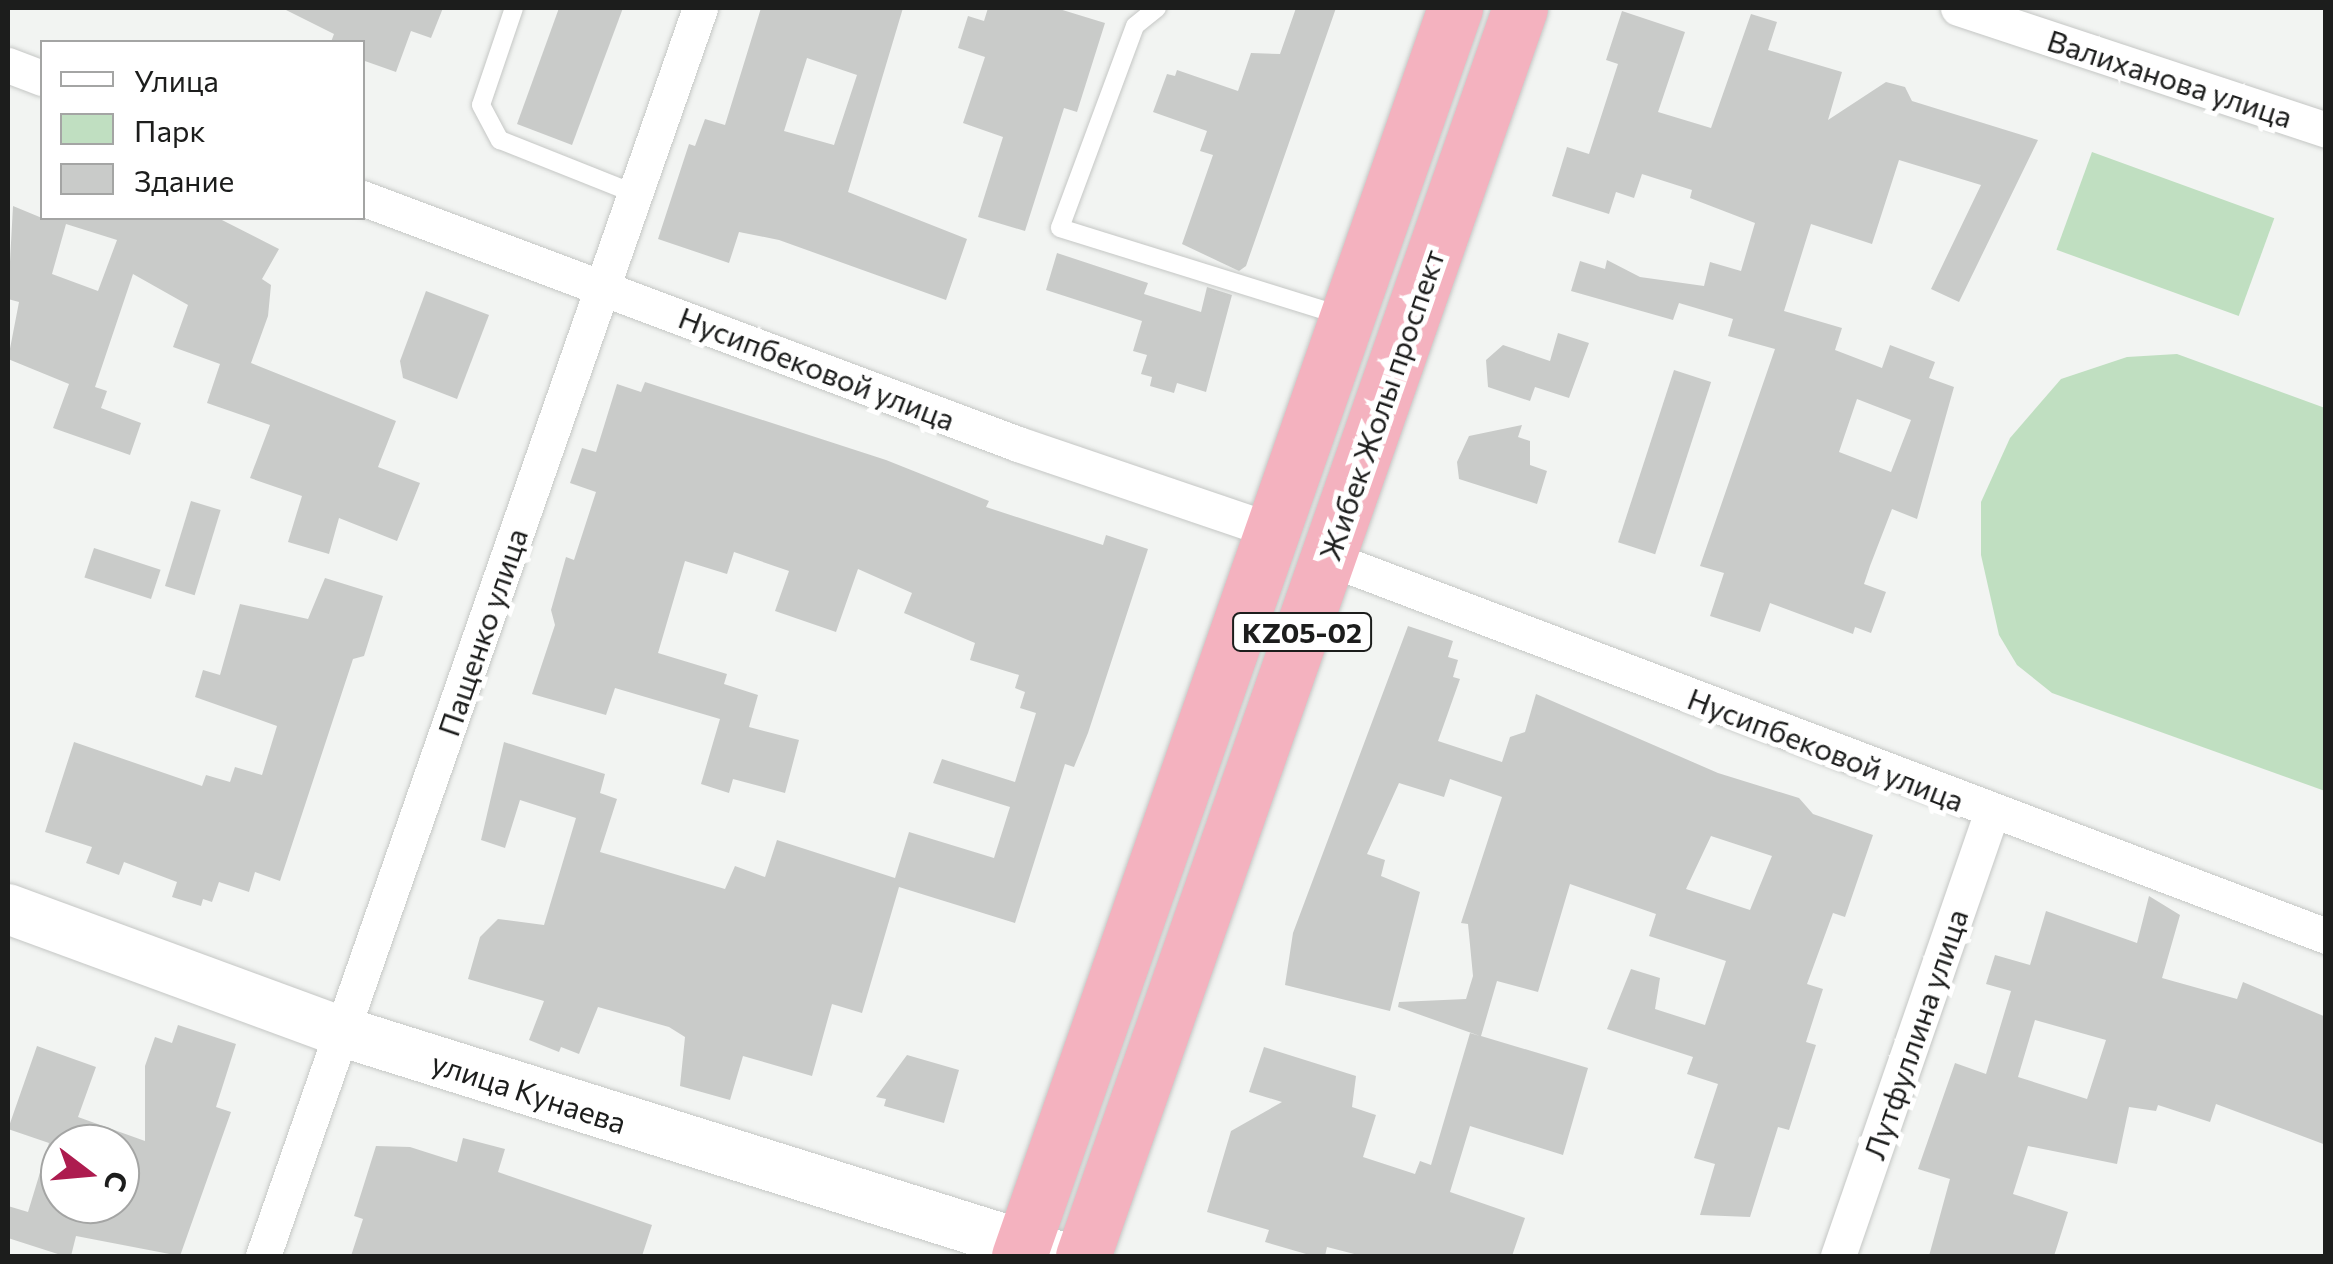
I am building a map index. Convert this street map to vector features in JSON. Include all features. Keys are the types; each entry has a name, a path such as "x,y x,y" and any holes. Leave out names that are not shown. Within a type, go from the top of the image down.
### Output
{"highway":[{"name":"Жибек Жолы проспект","path":"1033,1253 1274,531 1455,8"},
{"name":"Жибек Жолы проспект","path":"1084,1256 1520,8"}],"main road":[{"name":"улица Кунаева","path":"8,909 340,1032 1033,1253"}],"street":[{"name":"Пащенко улица","path":"264,1256 700,8"},
{"name":"Валиханова улица","path":"1961,8 2326,130"},
{"path":"8,64 40,77"},
{"name":"Нусипбековой улица","path":"365,199 1274,531"},
{"name":"Нусипбековой улица","path":"1328,558 2326,936"},
{"name":"Лутфуллина улица","path":"1838,1256 1992,812"}],"lane":[{"path":"514,8 481,105 500,140 636,194"},
{"path":"1158,8 1135,26 1060,228 1348,318"}],"green space":[{"path":"2092,152 2274,218 2239,316 2056,250"},
{"path":"2177,354 2325,408 2325,791 2052,693 2017,665 1999,635 1981,555 1981,502 2010,438 2061,379 2127,357"}],"building":[{"path":"282,8 443,8 431,38 411,31 396,72 365,61 365,40 332,40 334,34"},
{"path":"559,8 623,8 572,145 517,124"},
{"path":"761,8 903,8 848,192 967,239 946,300 779,240 739,232 729,263 658,239 689,144 695,146 705,119 725,125","holes":["807,58 857,75 834,145 784,131"]},
{"path":"988,8 1056,8 1105,23 1077,112 1064,108 1025,231 978,217 1003,137 963,123 985,57 958,48 968,16 984,21"},
{"path":"1296,8 1336,8 1246,266 1239,271 1182,244 1213,155 1200,151 1207,131 1153,112 1167,74 1175,76 1177,70 1238,91 1251,53 1280,54"},
{"path":"1622,11 1685,32 1658,112 1711,128 1751,14 1777,22 1768,50 1842,72 1828,120 1886,82 1905,87 1912,101 2038,140 1959,302 1931,289 1981,185 1899,160 1872,244 1811,224 1784,311 1842,328 1835,350 1882,368 1890,345 1935,362 1929,378 1954,387 1917,519 1892,509 1870,566 1864,584 1886,592 1871,633 1855,627 1853,634 1770,603 1760,632 1710,616 1724,573 1700,566 1775,349 1728,336 1733,319 1679,303 1673,320 1571,291 1580,261 1605,269 1607,260 1640,277 1704,286 1710,262 1741,271 1755,223 1690,198 1692,190 1642,174 1634,198 1616,192 1609,214 1552,196 1567,147 1589,154 1618,64 1606,60","holes":["1857,399 1911,420 1891,472 1839,452"]},
{"path":"13,206 40,220 222,220 279,249 262,279 271,285 268,316 251,363 396,421 378,467 420,483 397,541 339,518 329,554 288,542 302,496 250,478 270,425 207,403 220,364 173,347 188,305 133,274 95,387 107,391 101,408 141,423 130,455 53,428 69,384 8,359 19,302 8,299","holes":["66,224 117,240 98,291 52,274"]},
{"path":"1057,253 1148,283 1144,294 1201,312 1207,287 1232,295 1206,392 1177,383 1174,393 1150,386 1152,377 1141,374 1147,355 1133,351 1142,321 1046,290"},
{"path":"426,291 489,315 457,399 403,378 400,361"},
{"path":"1558,333 1589,343 1569,398 1535,387 1530,401 1488,387 1486,360 1503,345 1550,361"},
{"path":"1674,370 1711,382 1655,554 1618,542"},
{"path":"645,382 886,460 989,501 986,507 1103,545 1106,535 1148,549 1088,733 1074,767 1065,764 1015,923 899,887 862,1013 832,1004 812,1076 743,1056 730,1100 680,1086 685,1037 669,1027 598,1007 579,1054 561,1047 559,1052 529,1040 544,1001 468,979 480,937 498,919 544,925 576,818 520,800 505,848 481,840 504,742 605,774 600,793 617,799 600,852 725,889 735,866 765,877 777,840 895,878 909,832 994,858 1010,807 933,783 942,759 1015,782 1036,713 1020,708 1025,692 1015,688 1019,675 970,660 975,643 904,613 912,593 858,569 836,632 775,611 789,571 734,552 727,574 685,561 658,653 727,674 724,684 758,695 749,727 799,740 785,793 733,779 729,793 701,784 720,719 615,688 606,715 532,694 555,625 551,610 566,557 574,560 596,492 570,483 582,448 596,452 617,384 641,392"},
{"path":"1522,425 1518,437 1530,441 1530,465 1547,471 1537,504 1459,479 1457,462 1469,436"},
{"path":"191,501 221,510 195,595 165,586"},
{"path":"94,548 161,570 151,599 84,577"},
{"path":"325,578 383,596 364,656 353,659 280,881 255,872 249,892 219,882 212,902 203,899 201,906 172,897 177,882 124,862 119,875 86,863 92,847 45,832 74,742 202,786 206,775 230,782 235,767 262,775 277,726 195,697 203,670 220,675 240,604 308,619"},
{"path":"1408,626 1453,641 1448,657 1458,660 1453,677 1460,679 1438,741 1502,762 1510,737 1525,732 1536,694 1718,773 1799,798 1813,814 1873,835 1845,917 1833,913 1807,984 1823,989 1806,1042 1816,1045 1789,1130 1778,1127 1750,1217 1700,1215 1715,1164 1694,1158 1718,1084 1687,1074 1693,1057 1607,1029 1631,969 1660,978 1655,1009 1705,1025 1726,961 1649,936 1656,914 1570,884 1538,992 1497,981 1481,1036 1588,1068 1563,1155 1470,1126 1450,1192 1525,1218 1512,1256 1362,1256 1327,1247 1325,1256 1313,1256 1265,1242 1269,1230 1207,1212 1231,1131 1282,1102 1249,1092 1264,1047 1356,1076 1352,1107 1376,1115 1363,1157 1415,1174 1420,1161 1431,1165 1470,1033 1480,1036 1398,1007 1399,1002 1466,999 1473,976 1468,924 1461,923 1502,797 1450,779 1444,797 1399,783 1367,854 1385,860 1381,876 1420,892 1390,1011 1285,985 1293,933","holes":["1711,836 1772,856 1750,910 1686,889"]},
{"path":"2149,896 2180,915 2162,978 2237,999 2243,982 2326,1017 2326,1145 2216,1104 2210,1122 2158,1105 2156,1111 2129,1107 2117,1164 2028,1146 2013,1194 2068,1212 2054,1256 1929,1256 1950,1179 1918,1169 1955,1063 1986,1074 2011,991 1986,984 1995,955 2030,965 2046,911 2137,943","holes":["2035,1020 2106,1040 2087,1099 2018,1077"]},
{"path":"178,1025 236,1044 216,1107 231,1112 180,1256 76,1236 71,1256 64,1256 8,1238 8,1206 28,1212 40,1173 40,1224 140,1224 145,1066 155,1037 172,1043"},
{"path":"37,1046 96,1067 78,1117 98,1124 40,1124 40,1140 8,1129"},
{"path":"907,1055 959,1070 944,1123 884,1106 886,1099 876,1097"},
{"path":"463,1138 505,1149 498,1172 652,1225 642,1256 351,1256 363,1219 354,1216 376,1146 410,1147 457,1162"}]}
